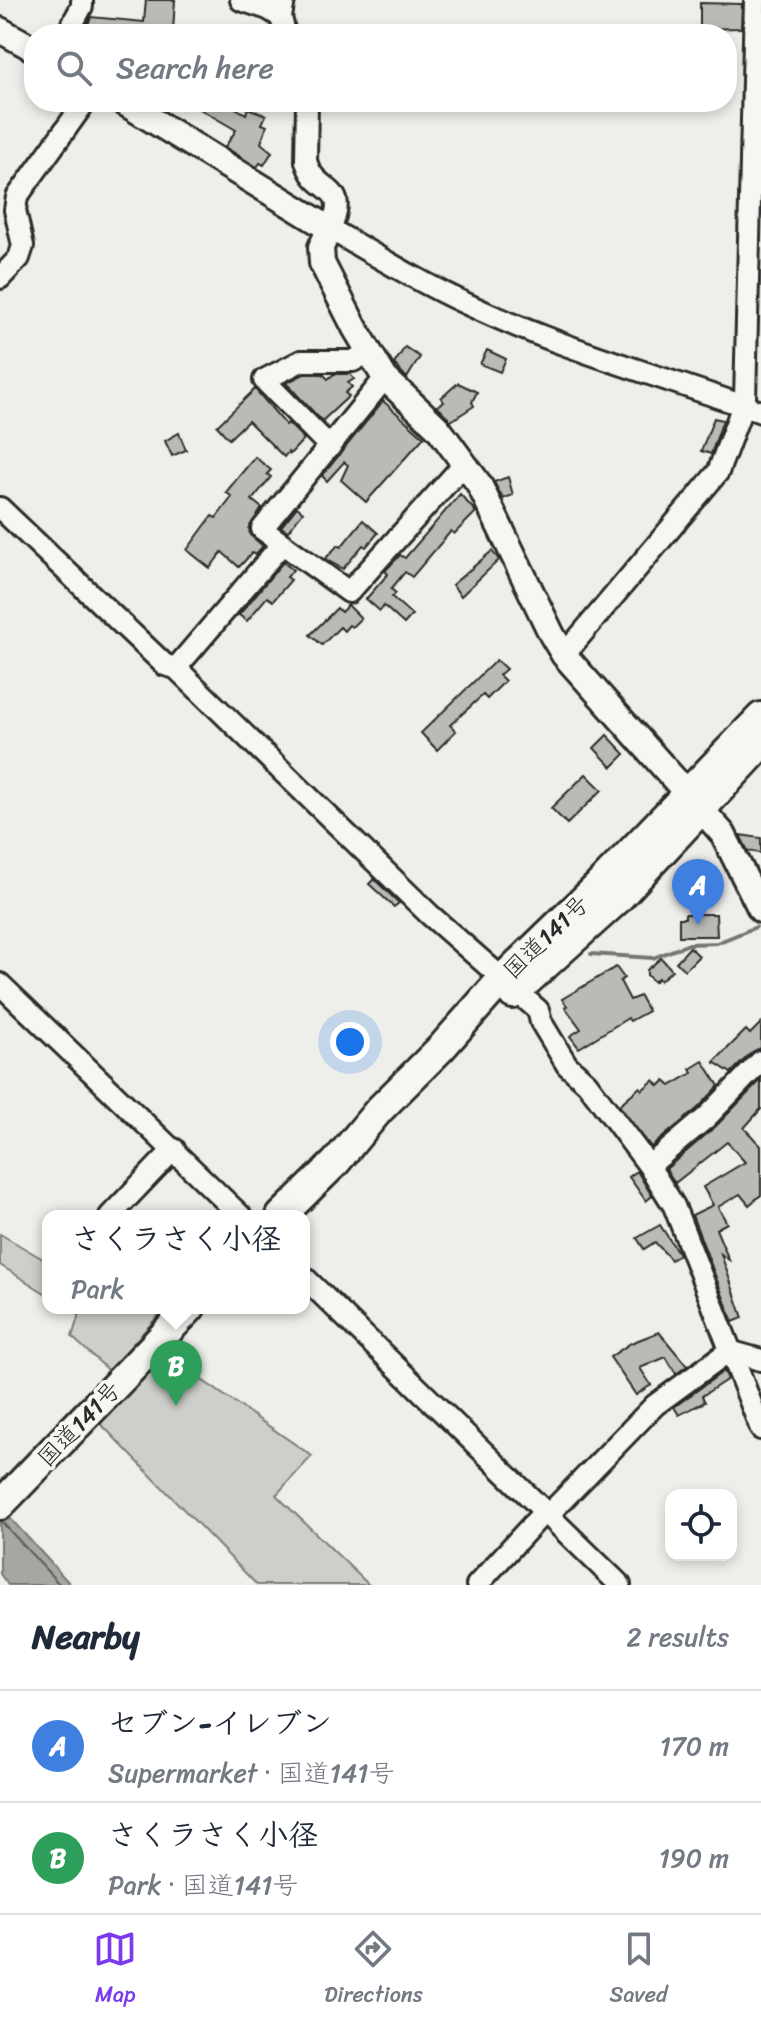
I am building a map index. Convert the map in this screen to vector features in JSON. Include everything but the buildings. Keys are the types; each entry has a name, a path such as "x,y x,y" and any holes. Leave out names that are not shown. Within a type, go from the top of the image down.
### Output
{"highway":[{"name":"国道141号","path":"694,799 717,763 761,717"},
{"name":"国道141号","path":"287,1210 336,1162 379,1110 510,985 598,886 694,799 761,745"},
{"name":"国道141号","path":"0,1505 184,1314"}],"main road":[{"path":"0,30 24,43"},
{"path":"139,112 330,229 321,247 322,263 385,378 415,404 465,463 479,484 564,655 723,834 761,910"}],"street":[{"path":"72,24 82,0"},
{"path":"241,0 283,17"},
{"path":"564,655 718,472 752,409 746,393 755,0"},
{"path":"0,278 19,258 23,246 15,210 17,197 78,112"},
{"path":"307,112 308,169 319,182 333,191 337,200 330,229 470,306 752,409"},
{"path":"330,447 264,380 301,361 353,361 369,352"},
{"path":"385,378 262,529 349,592 465,463"},
{"path":"0,508 165,665 176,668 430,915 538,1010 541,1022 567,1065 587,1083 649,1166 674,1206 761,1429"},
{"path":"176,668 282,544"},
{"path":"0,984 235,1210"},
{"path":"649,1166 707,1117 761,1061"},
{"path":"116,1210 174,1149"},
{"path":"310,1283 620,1585"},
{"path":"729,1351 761,1360"},
{"path":"477,1585 655,1405 729,1351"}],"shaded area":[{"path":"0,1234 42,1258 42,1291 0,1265"},
{"path":"79,1314 160,1314 125,1353 165,1385 183,1367 312,1456 276,1495 369,1585 257,1585 99,1422 130,1390 72,1337"}],"water":[{"path":"0,1507 71,1585 8,1585 0,1574"}],"waterway":[{"path":"591,954 653,958 689,944 717,943 756,927"}],"place":[{"name":"セブン-イレブン","path":"698,925"},
{"name":"さくラさく小径","path":"176,1406"}]}
